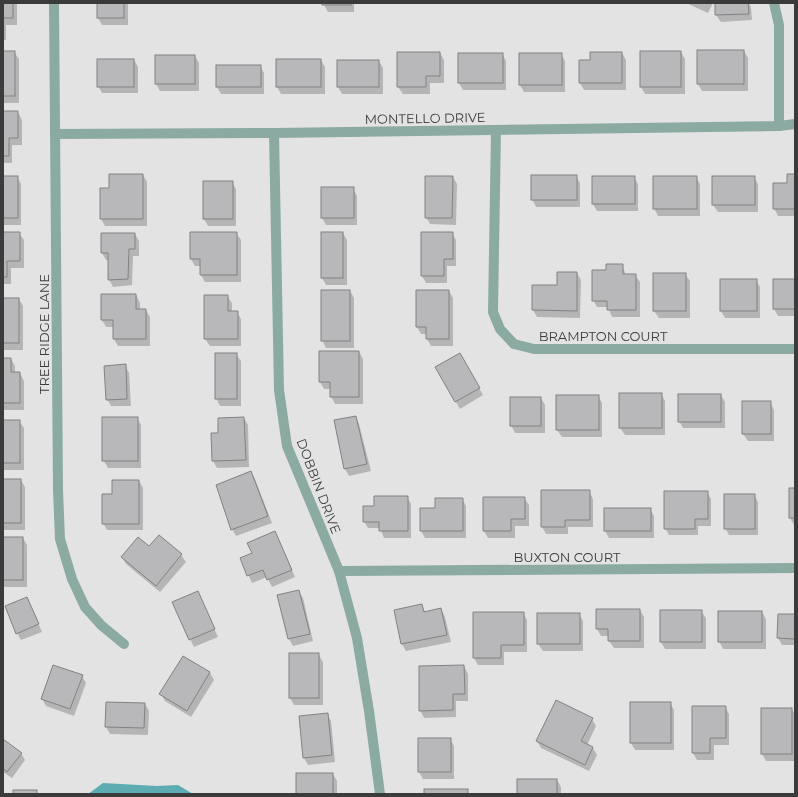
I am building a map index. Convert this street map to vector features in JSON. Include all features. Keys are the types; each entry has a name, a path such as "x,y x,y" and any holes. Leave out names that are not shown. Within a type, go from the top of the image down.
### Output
{"street":[{"name":"TREE RIDGE LANE","path":"54,3 58,475 60,539 72,579 85,606 102,625 124,644"},
{"path":"774,3 779,25 779,126"},
{"name":"MONTELLO DRIVE","path":"55,134 274,133 779,126 795,124"},
{"name":"BRAMPTON COURT","path":"496,130 493,312 500,329 514,344 534,350 795,349"},
{"name":"DOBBIN DRIVE","path":"274,133 279,390 287,446 339,571 357,638 380,794"},
{"name":"BUXTON COURT","path":"339,571 795,568"}],"water":[{"path":"103,783 157,786 178,785 193,794 88,794"}],"building":[{"path":"3,3 13,3 13,18 3,18"},
{"path":"97,3 124,3 124,18 97,18"},
{"path":"322,3 351,3 351,5 322,5"},
{"path":"715,3 748,3 749,14 715,15"},
{"path":"697,50 744,50 744,84 697,84"},
{"path":"3,51 15,51 15,96 3,96"},
{"path":"640,51 681,51 681,87 640,87"},
{"path":"397,52 440,52 440,76 426,76 426,87 397,87"},
{"path":"590,52 622,52 622,83 579,83 579,60 590,60"},
{"path":"458,53 503,53 503,83 458,83"},
{"path":"519,53 562,53 562,85 519,85"},
{"path":"155,55 195,55 195,84 155,84"},
{"path":"97,59 134,59 134,87 97,87"},
{"path":"276,59 321,59 321,87 276,87"},
{"path":"337,60 379,60 379,87 337,87"},
{"path":"216,65 261,65 261,87 216,87"},
{"path":"3,111 18,111 18,138 9,138 9,156 3,156"},
{"path":"109,174 143,174 143,219 100,219 100,188 109,188"},
{"path":"787,174 795,174 795,209 773,209 773,183 787,183"},
{"path":"531,175 577,175 577,200 531,200"},
{"path":"3,176 18,176 18,218 3,218"},
{"path":"425,176 453,176 452,218 425,218"},
{"path":"592,176 635,176 635,204 592,204"},
{"path":"653,176 697,176 697,209 653,209"},
{"path":"712,176 755,176 755,205 712,205"},
{"path":"203,181 233,181 233,219 203,219"},
{"path":"321,187 354,187 354,218 321,218"},
{"path":"3,232 20,232 20,261 7,261 7,277 3,277"},
{"path":"190,232 237,232 237,275 200,275 200,259 190,259"},
{"path":"321,232 343,232 343,278 321,278"},
{"path":"421,232 453,232 453,259 444,259 444,276 421,276"},
{"path":"101,233 135,233 135,249 129,249 128,279 108,280 108,253 101,253"},
{"path":"606,264 623,264 623,274 636,274 636,310 607,310 607,301 592,301 592,270 606,270"},
{"path":"557,272 577,272 577,311 532,310 532,285 557,285"},
{"path":"653,273 686,273 686,311 653,311"},
{"path":"720,279 757,279 757,311 720,311"},
{"path":"773,279 795,279 795,309 773,309"},
{"path":"321,290 350,290 350,341 321,341"},
{"path":"416,290 449,290 449,339 426,339 426,327 416,327"},
{"path":"101,294 136,294 136,309 146,309 146,339 113,339 113,320 101,320"},
{"path":"204,295 228,295 228,311 238,311 238,339 204,339"},
{"path":"3,298 19,298 19,343 3,343"},
{"path":"319,351 359,351 359,397 330,397 330,382 319,382"},
{"path":"215,353 237,353 237,399 215,399"},
{"path":"460,353 480,388 455,402 435,367"},
{"path":"3,358 11,358 11,372 20,372 20,403 3,403"},
{"path":"126,364 127,399 106,400 104,366"},
{"path":"619,393 662,393 662,428 619,428"},
{"path":"678,394 721,394 721,422 678,422"},
{"path":"556,395 599,395 599,430 556,430"},
{"path":"510,397 541,397 541,426 510,426"},
{"path":"742,401 771,401 771,434 742,434"},
{"path":"356,416 367,464 344,469 334,420"},
{"path":"102,417 138,417 138,461 102,461"},
{"path":"244,417 246,460 212,461 211,433 218,433 218,418"},
{"path":"3,420 20,420 20,463 3,463"},
{"path":"251,471 268,516 231,530 216,485"},
{"path":"3,479 21,479 21,523 3,523"},
{"path":"112,480 139,480 139,524 102,524 102,494 112,494"},
{"path":"789,488 795,488 795,518 789,518"},
{"path":"541,490 590,490 590,520 565,520 565,527 541,527"},
{"path":"664,491 708,491 708,519 695,519 695,529 664,529"},
{"path":"724,494 755,494 755,529 724,529"},
{"path":"374,496 408,496 408,531 379,531 379,522 363,522 363,506 374,506"},
{"path":"483,497 525,497 525,519 511,519 511,531 483,531"},
{"path":"435,498 463,498 463,531 420,531 420,508 435,508"},
{"path":"604,508 651,508 651,531 604,531"},
{"path":"275,531 292,570 267,580 263,570 247,576 240,558 252,553 247,543"},
{"path":"159,535 182,554 156,586 121,557 138,537 149,546"},
{"path":"3,537 23,537 23,580 3,580"},
{"path":"299,590 310,634 288,639 277,595"},
{"path":"198,591 215,629 189,640 172,602"},
{"path":"27,597 39,624 16,634 5,606"},
{"path":"422,604 424,612 441,608 447,635 401,644 394,610"},
{"path":"596,609 640,609 640,641 608,641 608,629 596,629"},
{"path":"660,610 702,610 702,642 660,642"},
{"path":"718,611 762,611 762,642 718,642"},
{"path":"473,612 524,612 524,645 501,645 501,658 473,658"},
{"path":"537,613 580,613 580,644 537,644"},
{"path":"778,614 795,614 795,639 777,638"},
{"path":"289,653 319,653 319,698 289,698"},
{"path":"183,656 210,672 187,711 159,694"},
{"path":"53,665 83,675 70,709 41,699"},
{"path":"464,665 465,694 453,694 453,710 419,711 419,666"},
{"path":"556,700 593,718 581,741 593,747 585,765 536,741"},
{"path":"106,702 145,703 144,728 105,727"},
{"path":"630,702 671,702 671,743 630,743"},
{"path":"692,706 726,706 726,738 710,738 710,753 692,753"},
{"path":"761,708 792,708 792,754 761,754"},
{"path":"328,713 332,755 303,758 299,716"},
{"path":"418,738 451,738 451,772 418,772"},
{"path":"3,739 22,753 7,772 3,768"},
{"path":"296,773 333,773 333,794 296,794"},
{"path":"517,779 557,779 557,794 517,794"},
{"path":"424,789 468,789 468,794 424,794"},
{"path":"13,790 37,790 37,794 13,794"}]}
